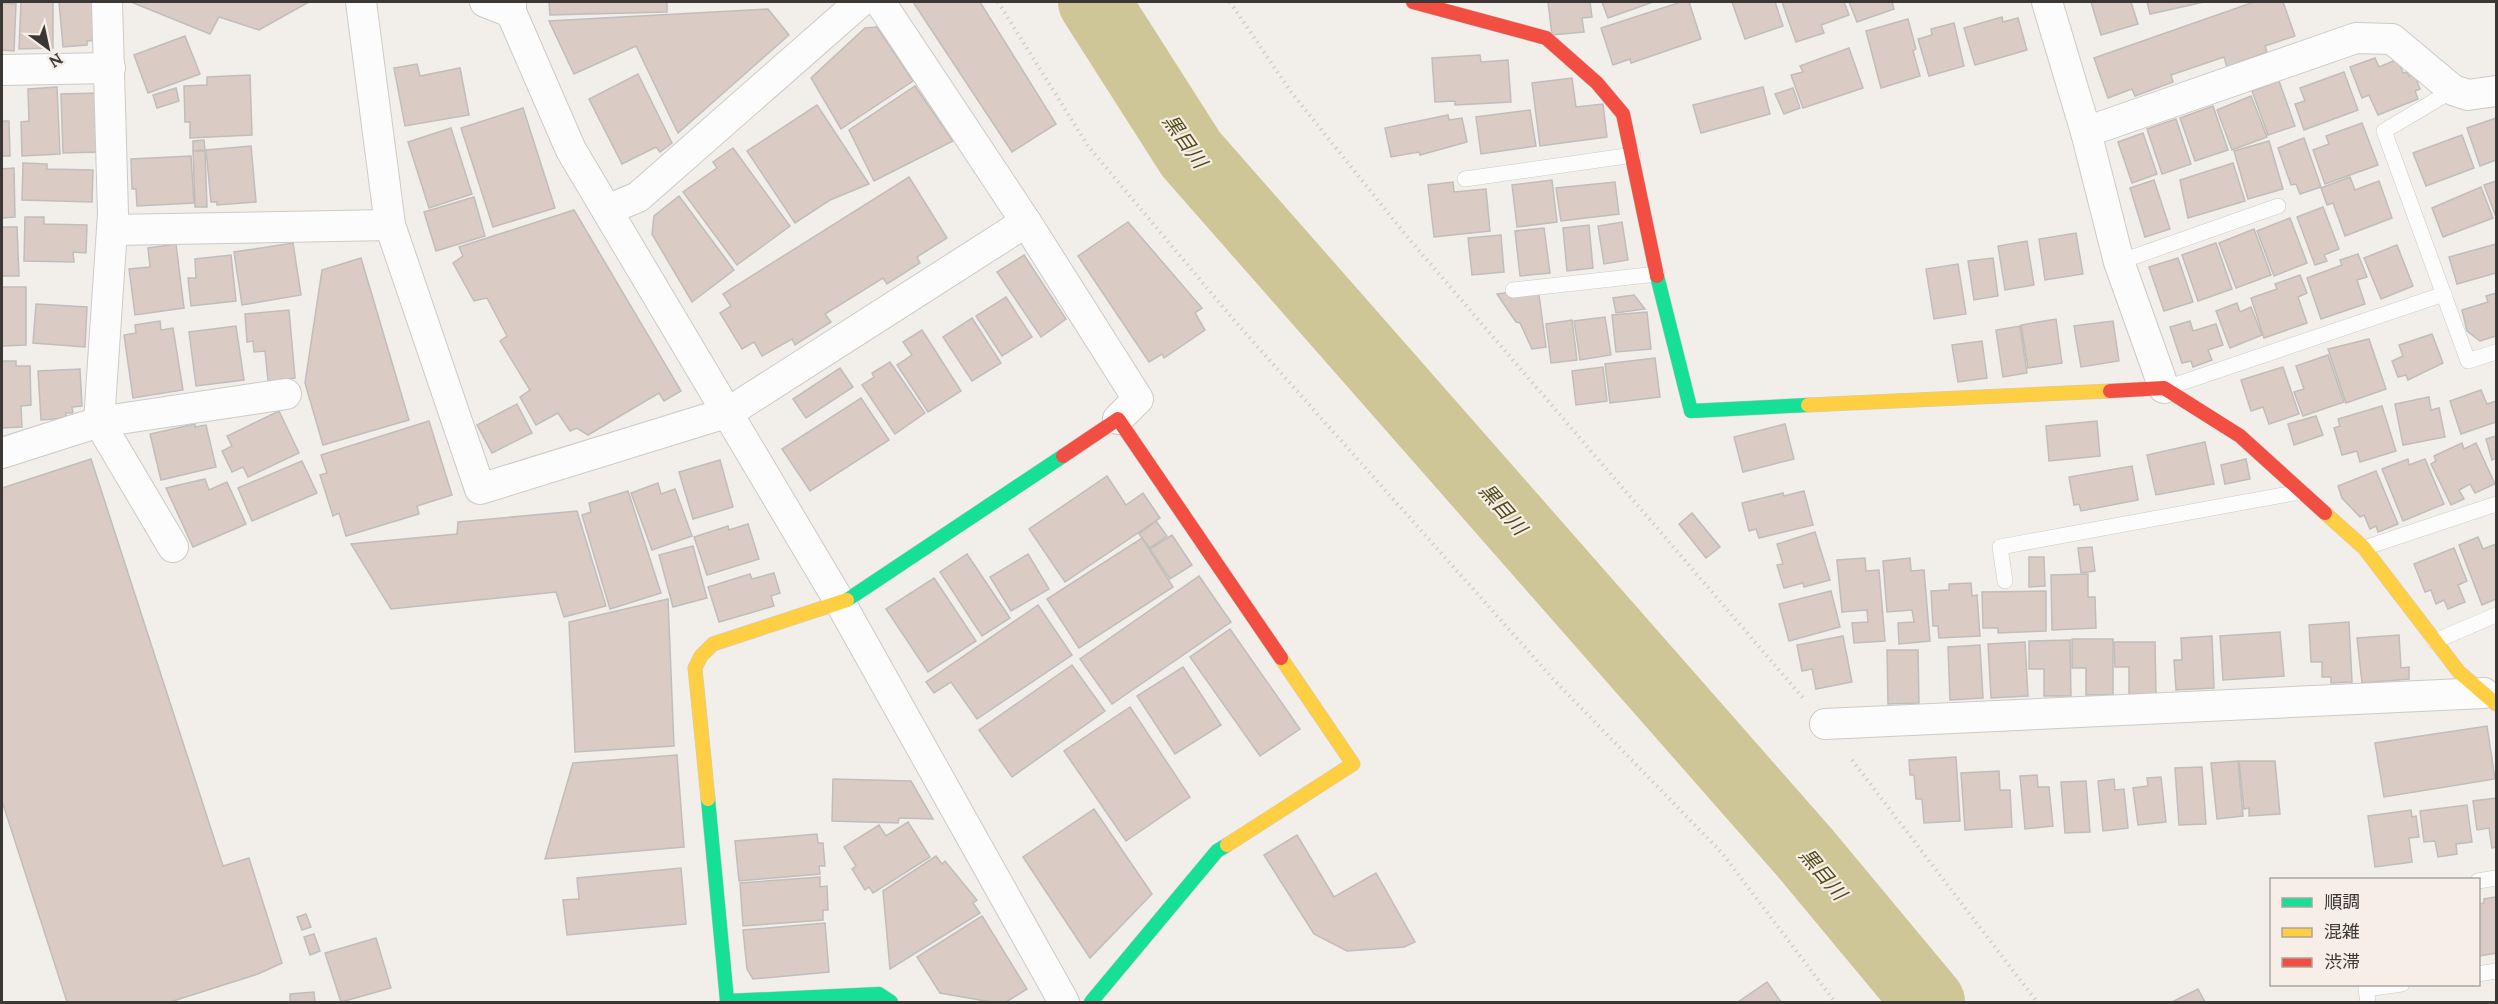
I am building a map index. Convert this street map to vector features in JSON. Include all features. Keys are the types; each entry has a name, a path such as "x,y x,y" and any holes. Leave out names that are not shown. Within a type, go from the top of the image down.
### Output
{"street":[{"path":"107,2 112,230 99,422 173,547"},
{"path":"362,2 390,225 480,489 729,412 1026,222"},
{"path":"608,210 638,197 860,2"},
{"path":"880,2 1026,222 1138,399 1118,419 841,604 713,644 701,656 695,668 727,1001 879,994 891,1002"},
{"path":"1413,2 1546,38 1597,83 1623,114 1657,274 1691,411 2164,388 2240,436 2304,491 2364,548 2459,672 2490,699"},
{"path":"2047,2 2086,132 2119,262 2164,388"},
{"path":"502,5 571,150 729,412 841,604 1064,1002"},
{"path":"2086,132 2356,38 2392,39 2453,90 2468,95 2496,91"},
{"path":"2,70 110,68"},
{"path":"112,230 390,225"},
{"path":"2,453 99,422 286,394"},
{"path":"1091,1002 1217,851 1353,764 1118,419"},
{"path":"1825,724 2490,699"}],"lane":[{"path":"2453,90 2384,131 2468,361 2496,352"},
{"path":"1466,179 1633,155"},
{"path":"2119,262 2278,206"},
{"path":"1513,290 1657,274"},
{"path":"2164,388 2444,294"},
{"path":"2005,581 2000,547 2304,491"},
{"path":"2364,548 2496,504"},
{"path":"2435,641 2496,615"},
{"path":"2480,881 2496,878"},
{"path":"2480,974 2496,971"},
{"path":"2368,1002 2366,989 2388,986"}],"path":[{"path":"998,2 1088,146 1241,328 1538,662 1722,853 1835,1002"},
{"path":"1230,2 1291,92 1409,239 1825,724 2037,1002"}],"building":[{"path":"21,2 53,2 53,48 19,49"},
{"path":"59,2 96,2 99,40 87,41 87,45 63,47"},
{"path":"131,2 309,2 259,30 219,17 210,34"},
{"path":"549,2 667,2 667,12 550,15"},
{"path":"913,2 980,2 1056,124 1012,152"},
{"path":"1548,2 1590,2 1592,17 1582,18 1584,32 1552,35"},
{"path":"1602,2 1653,2 1608,18"},
{"path":"1681,2 1689,2 1701,39 1631,63 1630,59 1613,65 1601,28"},
{"path":"1732,2 1775,2 1783,26 1745,39"},
{"path":"1782,2 1844,2 1849,15 1821,25 1824,33 1796,42"},
{"path":"1849,2 1892,2 1894,9 1857,22"},
{"path":"2091,2 2131,2 2138,24 2101,35"},
{"path":"2147,2 2204,2 2150,14"},
{"path":"2254,2 2283,2 2295,36 2265,46 2267,52 2227,67 2224,57 2171,75 2173,82 2135,96 2132,89 2108,98 2094,58"},
{"path":"2,3 16,4 14,51 2,50"},
{"path":"768,9 789,35 678,133 636,46 574,74 549,21"},
{"path":"2002,17 2003,22 2018,18 2027,50 1975,65 1964,28"},
{"path":"1908,19 1920,76 1881,88 1866,31"},
{"path":"1954,23 1964,66 1929,76 1918,39 1932,35 1931,29"},
{"path":"877,27 913,81 841,129 811,78 865,28"},
{"path":"185,36 200,74 148,93 134,55"},
{"path":"1849,48 1863,88 1803,108 1791,75 1803,72 1800,66"},
{"path":"1480,55 1481,62 1508,60 1511,102 1455,105 1455,101 1435,102 1432,58"},
{"path":"2375,58 2379,67 2398,59 2403,73 2407,72 2409,76 2414,74 2420,89 2415,91 2418,99 2378,115 2369,95 2362,98 2350,67"},
{"path":"417,64 420,76 460,68 469,115 405,126 394,68"},
{"path":"2344,72 2358,110 2304,130 2295,104 2305,101 2300,88"},
{"path":"638,74 672,143 660,152 656,147 622,164 589,99"},
{"path":"250,75 252,135 190,138 190,122 185,122 184,86 207,85 207,77"},
{"path":"1572,78 1576,107 1603,104 1607,137 1540,146 1532,83"},
{"path":"2279,81 2295,126 2268,135 2252,91"},
{"path":"915,86 953,141 874,181 849,130"},
{"path":"57,87 60,154 22,156 21,122 29,121 28,89"},
{"path":"1763,87 1770,114 1701,133 1693,105"},
{"path":"176,88 179,101 157,108 153,95"},
{"path":"1793,88 1800,108 1784,114 1775,94"},
{"path":"98,93 100,152 63,153 61,94"},
{"path":"2251,96 2267,137 2232,150 2217,110"},
{"path":"817,105 869,184 830,200 795,223 747,151"},
{"path":"2213,106 2228,150 2195,161 2180,118"},
{"path":"523,108 555,208 493,227 461,128"},
{"path":"1530,110 1536,146 1481,154 1476,117"},
{"path":"1448,115 1449,120 1462,118 1467,142 1420,155 1419,152 1391,157 1385,128"},
{"path":"2496,118 2496,160 2480,166 2467,128"},
{"path":"2176,119 2191,164 2162,174 2147,129"},
{"path":"2,121 9,121 10,156 2,156"},
{"path":"2362,123 2378,165 2325,184 2313,150 2329,144 2326,136"},
{"path":"451,128 472,194 429,208 408,142"},
{"path":"2143,133 2157,174 2132,183 2118,142"},
{"path":"2462,135 2474,168 2426,186 2413,153"},
{"path":"2304,138 2321,187 2300,194 2296,184 2291,185 2278,148"},
{"path":"204,140 205,150 193,151 193,141"},
{"path":"2269,141 2283,189 2248,199 2234,151"},
{"path":"251,146 256,202 217,205 217,202 211,202 206,150"},
{"path":"733,148 790,226 737,265 683,192 717,168 713,162"},
{"path":"193,151 205,151 207,207 195,207"},
{"path":"191,156 194,203 137,206 136,189 132,189 131,159"},
{"path":"23,163 47,164 47,169 93,170 92,202 22,200"},
{"path":"2233,163 2245,201 2188,218 2180,180"},
{"path":"14,168 15,217 2,218 2,169"},
{"path":"909,177 947,238 917,257 920,263 887,284 883,278 825,314 831,322 795,345 792,339 762,356 754,342 742,349 720,313 731,306 723,294"},
{"path":"2350,177 2355,190 2379,181 2392,218 2345,236 2333,203 2327,205 2321,188"},
{"path":"1552,180 1557,222 1517,227 1512,185"},
{"path":"2154,180 2170,229 2145,237 2130,188"},
{"path":"2496,181 2496,217 2484,185"},
{"path":"1453,182 1454,192 1486,189 1490,231 1434,237 1428,185"},
{"path":"1615,182 1619,214 1561,221 1556,188"},
{"path":"2481,187 2493,218 2443,237 2432,208"},
{"path":"679,196 734,270 692,302 652,234 654,216"},
{"path":"474,197 485,236 436,251 424,212"},
{"path":"2323,207 2339,249 2324,255 2327,261 2315,265 2297,217"},
{"path":"574,210 681,391 664,401 659,393 588,435 577,428 570,431 558,413 536,425 520,397 530,390 500,341 507,336 487,298 474,301 453,263 463,256 459,247"},
{"path":"25,217 44,217 44,224 87,225 86,253 73,252 74,262 24,261"},
{"path":"2290,218 2307,263 2274,276 2257,231"},
{"path":"1128,222 1202,308 1195,313 1205,330 1164,358 1162,354 1149,362 1078,256"},
{"path":"1622,222 1628,260 1604,264 1598,226"},
{"path":"1589,225 1593,268 1567,271 1563,228"},
{"path":"2,227 17,227 19,276 2,276"},
{"path":"1544,228 1550,273 1520,276 1515,231"},
{"path":"2254,229 2271,275 2236,288 2219,243"},
{"path":"2076,233 2083,274 2045,280 2039,239"},
{"path":"1501,235 1504,272 1472,275 1468,238"},
{"path":"2027,241 2034,285 2005,290 1998,246"},
{"path":"293,243 301,295 242,305 234,252"},
{"path":"2216,243 2232,289 2198,301 2182,255"},
{"path":"176,244 184,308 135,315 129,269 150,267 148,248"},
{"path":"2496,244 2496,273 2457,284 2449,257"},
{"path":"2397,245 2413,286 2381,299 2364,258"},
{"path":"2358,254 2367,277 2357,280 2365,304 2321,319 2307,278 2342,265 2340,260"},
{"path":"231,255 236,301 191,306 188,278 196,278 195,259"},
{"path":"1024,255 1066,319 1041,337 997,272"},
{"path":"361,258 409,420 323,445 305,383 322,270"},
{"path":"1993,258 1998,296 1974,300 1968,261"},
{"path":"2178,258 2193,302 2164,311 2149,267"},
{"path":"1958,264 1966,314 1934,319 1926,269"},
{"path":"2300,275 2307,293 2298,297 2307,323 2264,338 2251,298 2277,289 2275,284"},
{"path":"2,287 26,287 26,345 2,346"},
{"path":"1538,288 1546,347 1532,349 1520,323 1516,322 1497,294"},
{"path":"2496,293 2496,336 2480,341 2467,331 2462,310 2488,302 2486,296"},
{"path":"1634,295 1645,309 1616,313 1613,298"},
{"path":"1006,297 1032,337 1002,356 976,316"},
{"path":"2237,303 2240,312 2251,307 2262,335 2230,348 2216,311"},
{"path":"36,304 87,307 85,347 33,343"},
{"path":"289,310 295,378 268,381 265,351 254,352 253,341 247,342 245,314"},
{"path":"1647,312 1651,349 1616,352 1612,315"},
{"path":"1605,317 1611,355 1580,360 1574,321"},
{"path":"972,318 1001,363 972,381 943,337"},
{"path":"2056,319 2062,363 2028,368 2021,325"},
{"path":"1572,320 1577,360 1551,363 1546,324"},
{"path":"160,321 161,330 173,328 183,390 133,398 124,335 136,333 135,325"},
{"path":"2113,321 2119,361 2081,367 2074,326"},
{"path":"2190,321 2193,331 2216,324 2223,345 2208,350 2212,360 2193,367 2191,361 2182,363 2170,327"},
{"path":"236,326 244,380 196,386 189,332"},
{"path":"2020,326 2027,373 2003,377 1996,330"},
{"path":"922,330 961,391 928,412 897,365 912,355 903,342"},
{"path":"2432,334 2443,363 2408,380 2406,375 2398,377 2392,361 2403,356 2399,345"},
{"path":"2369,339 2386,389 2346,403 2328,349"},
{"path":"1982,341 1987,378 1958,382 1952,345"},
{"path":"2328,355 2344,402 2303,416 2294,392 2304,389 2296,366"},
{"path":"1655,358 1660,397 1610,403 1605,364"},
{"path":"2,361 16,361 16,366 30,366 31,405 21,406 22,427 2,428"},
{"path":"890,362 925,413 895,434 862,385 874,377 872,373"},
{"path":"1603,367 1607,401 1576,405 1572,371"},
{"path":"2283,367 2299,414 2269,424 2263,407 2251,411 2241,380"},
{"path":"840,368 853,387 806,418 793,399"},
{"path":"80,369 82,406 72,407 73,413 66,413 66,418 41,420 38,371"},
{"path":"2481,390 2487,404 2496,401 2496,422 2461,434 2450,401"},
{"path":"2429,397 2431,410 2439,408 2445,437 2403,445 2395,404"},
{"path":"861,398 889,440 810,491 782,449"},
{"path":"517,404 532,433 492,453 477,425"},
{"path":"2382,406 2396,451 2360,462 2357,451 2342,455 2334,428 2340,426 2338,419"},
{"path":"279,411 299,453 248,477 243,467 232,472 222,451 232,446 227,436"},
{"path":"2316,416 2323,435 2294,445 2288,424"},
{"path":"429,421 452,495 417,506 419,514 346,536 339,513 333,516 320,475 327,473 321,455"},
{"path":"2097,421 2100,456 2049,461 2046,426"},
{"path":"195,424 195,427 206,425 216,467 161,480 150,434"},
{"path":"1785,424 1794,459 1743,472 1734,437"},
{"path":"2496,436 2496,458 2492,460 2486,439"},
{"path":"2205,442 2214,484 2156,495 2147,455"},
{"path":"2462,443 2464,449 2476,443 2495,484 2475,493 2470,484 2459,490 2464,499 2451,505 2431,464 2436,461 2434,456"},
{"path":"91,459 223,866 249,858 282,963 258,974 170,1002 67,1002 2,801 2,488"},
{"path":"2246,459 2250,479 2225,484 2221,465"},
{"path":"2408,459 2409,465 2425,459 2444,504 2403,521 2382,469"},
{"path":"720,460 733,507 693,519 679,472"},
{"path":"302,461 317,493 252,521 238,488"},
{"path":"2132,466 2138,500 2081,511 2079,504 2074,505 2069,477"},
{"path":"2376,471 2398,524 2378,532 2376,526 2370,529 2364,515 2360,517 2342,498 2338,486"},
{"path":"1107,476 1126,505 1143,493 1160,518 1065,582 1029,529"},
{"path":"205,479 209,490 227,482 246,524 193,547 166,488"},
{"path":"658,483 661,494 675,489 692,536 652,550 631,493"},
{"path":"628,491 661,593 610,609 582,515 591,512 589,503"},
{"path":"1804,491 1813,525 1759,538 1756,529 1749,531 1742,503 1783,493 1784,496"},
{"path":"577,511 606,606 564,617 556,592 391,609 351,544 457,534 458,522"},
{"path":"1692,513 1720,547 1706,558 1679,524"},
{"path":"1156,521 1167,536 1150,548 1139,534"},
{"path":"748,524 759,559 707,575 694,537 728,526 729,530"},
{"path":"1815,532 1830,580 1804,587 1803,583 1784,588 1777,565 1783,564 1777,544"},
{"path":"1172,535 1192,565 1170,579 1150,549"},
{"path":"2478,537 2483,549 2496,544 2496,599 2482,605 2459,545"},
{"path":"1142,538 1173,587 1079,648 1047,599"},
{"path":"693,546 707,598 673,607 659,555"},
{"path":"2092,547 2095,571 2081,573 2078,548"},
{"path":"2454,548 2467,581 2458,585 2465,602 2448,609 2444,600 2436,604 2431,590 2425,592 2414,564"},
{"path":"967,554 1010,618 982,636 940,572"},
{"path":"1028,554 1049,589 1011,611 990,577"},
{"path":"2029,557 2044,557 2045,586 2029,587"},
{"path":"1865,558 1866,571 1879,570 1885,641 1854,643 1852,623 1868,622 1867,610 1842,612 1837,560"},
{"path":"1910,558 1911,571 1924,570 1930,641 1899,644 1898,623 1914,622 1912,610 1887,612 1883,561"},
{"path":"774,573 780,593 771,596 774,606 719,622 708,587 750,574 752,579"},
{"path":"2088,574 2088,597 2095,597 2096,628 2052,630 2051,575"},
{"path":"1199,576 1231,622 1112,704 1080,659"},
{"path":"934,578 976,641 928,672 886,609"},
{"path":"1971,583 1972,596 1977,595 1980,636 1939,638 1938,626 1933,626 1931,591 1949,590 1949,584"},
{"path":"1831,591 1840,627 1789,641 1779,604"},
{"path":"2046,591 2046,631 1998,633 1998,628 1983,628 1982,592"},
{"path":"668,599 674,746 575,752 569,622"},
{"path":"1038,605 1072,655 977,719 951,682 934,693 926,682"},
{"path":"2349,622 2352,682 2331,683 2331,677 2322,677 2322,662 2311,662 2309,625"},
{"path":"1230,629 1300,729 1260,756 1190,657"},
{"path":"2280,632 2284,676 2223,680 2220,636"},
{"path":"2399,635 2401,668 2409,667 2409,679 2362,683 2357,638"},
{"path":"1843,636 1852,682 1816,689 1812,669 1802,671 1797,645"},
{"path":"2212,636 2214,688 2176,690 2174,660 2182,660 2181,638"},
{"path":"2072,639 2113,639 2113,695 2086,695 2086,668 2072,668"},
{"path":"2070,640 2071,696 2044,696 2044,669 2029,669 2029,641"},
{"path":"2025,642 2028,696 1991,698 1988,644"},
{"path":"2114,642 2155,642 2156,694 2129,694 2129,667 2115,667"},
{"path":"1980,645 1983,698 1950,700 1948,647"},
{"path":"1887,650 1918,650 1919,703 1888,704"},
{"path":"1072,665 1105,711 1012,777 979,730"},
{"path":"1183,667 1221,725 1175,754 1137,696"},
{"path":"1130,707 1190,797 1126,841 1064,751"},
{"path":"2487,726 2495,779 2384,797 2375,743"},
{"path":"677,755 684,847 545,859 573,763"},
{"path":"1956,757 1960,821 1924,823 1922,799 1916,799 1914,775 1910,775 1909,760"},
{"path":"2238,761 2243,816 2217,819 2211,763"},
{"path":"2239,761 2275,761 2280,814 2249,816 2249,808 2244,809"},
{"path":"2202,767 2206,824 2179,825 2175,768"},
{"path":"1999,771 2000,790 2010,790 2012,827 1965,830 1961,773"},
{"path":"2037,775 2038,787 2049,787 2053,826 2025,829 2020,776"},
{"path":"2161,777 2166,822 2138,825 2133,788 2148,786 2147,778"},
{"path":"833,779 911,781 933,819 899,818 898,823 832,821"},
{"path":"2114,779 2115,790 2124,789 2128,828 2103,831 2098,781"},
{"path":"2086,781 2090,832 2065,833 2061,782"},
{"path":"2496,798 2496,847 2492,848 2489,828 2477,830 2473,801"},
{"path":"2467,805 2472,842 2456,844 2457,854 2438,857 2435,841 2424,842 2420,811"},
{"path":"1094,809 1152,894 1090,958 1023,857"},
{"path":"2411,810 2412,817 2416,816 2419,837 2409,838 2412,862 2375,867 2368,816"},
{"path":"908,822 930,857 873,893 869,887 865,890 852,869 856,866 844,847 879,825 886,836"},
{"path":"817,834 818,843 823,843 825,866 819,866 820,874 739,881 735,841"},
{"path":"1297,835 1334,897 1376,873 1415,942 1404,947 1347,951 1314,934 1264,855"},
{"path":"936,856 942,864 945,861 977,900 973,903 980,913 890,969 883,891"},
{"path":"681,868 686,924 567,935 563,900 579,899 577,878"},
{"path":"820,877 820,887 827,886 828,910 823,910 823,920 743,926 740,883"},
{"path":"2496,897 2496,953 2480,956 2480,904 2484,903 2484,899"},
{"path":"306,914 311,927 302,930 297,917"},
{"path":"982,916 1027,989 1006,1002 991,1002 940,993 917,957"},
{"path":"825,923 829,972 753,979 747,969 743,930"},
{"path":"314,934 320,951 310,955 304,937"},
{"path":"376,938 391,988 341,1002 325,953"},
{"path":"1767,982 1781,1002 1738,1002"},
{"path":"2198,989 2205,1002 2172,1002"},
{"path":"314,992 315,1002 290,1002 290,994"}],"waterway":[{"name":"黒目川","path":"1094,2 1191,154 1805,853 1929,1002"}],"traffic: fast":[{"path":"1657,276 1691,411 1808,405"},
{"path":"847,600 1063,456"},
{"path":"708,799 727,1001 879,994 891,1002"},
{"path":"1091,1002 1217,851 1227,845"}],"traffic: slow":[{"path":"1808,405 2110,391"},
{"path":"2325,513 2364,548 2459,672 2496,704"},
{"path":"708,799 695,668 701,656 713,644 847,600"},
{"path":"1227,845 1353,764 1281,658"}],"traffic: jam":[{"path":"1413,2 1546,38 1597,83 1623,114 1657,276"},
{"path":"2110,391 2164,388 2240,436 2325,513"},
{"path":"1063,456 1118,419 1281,658"}]}
